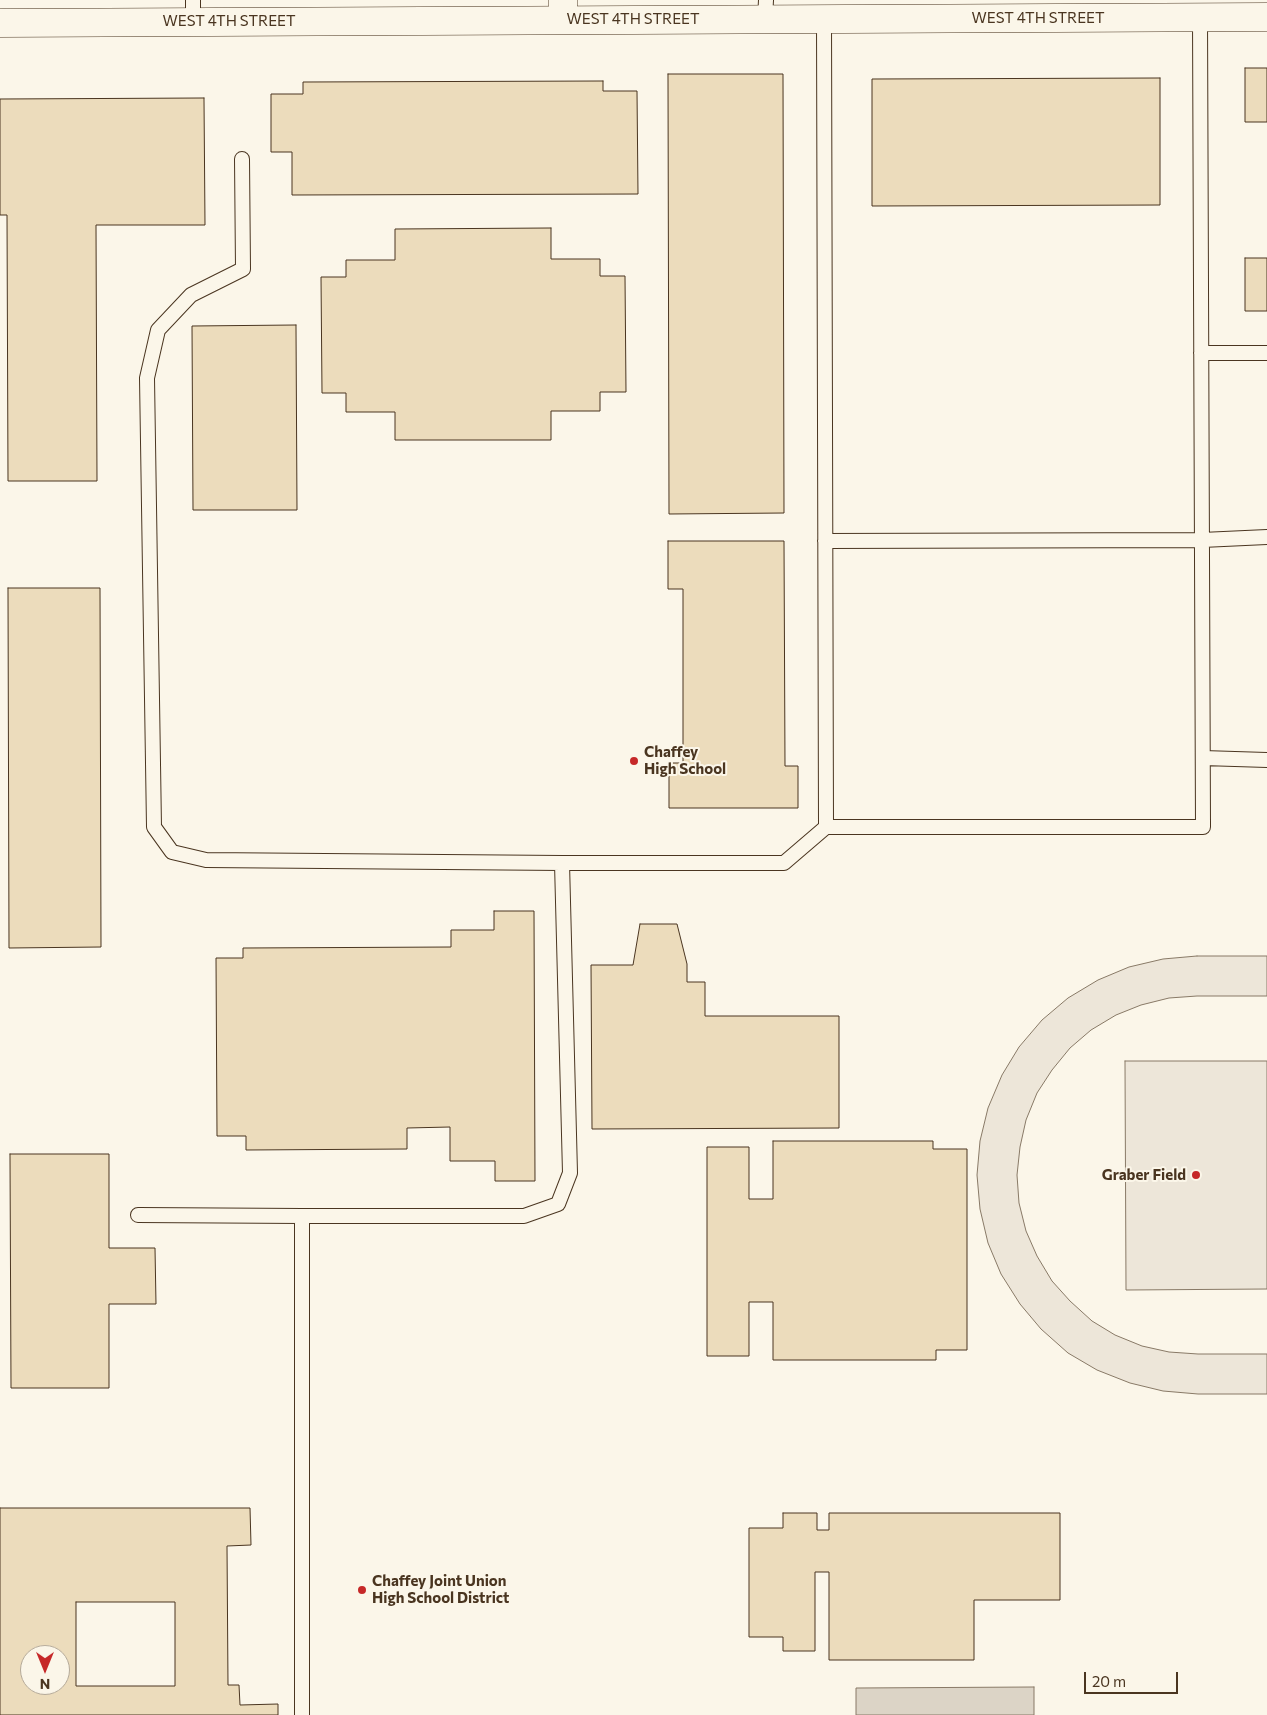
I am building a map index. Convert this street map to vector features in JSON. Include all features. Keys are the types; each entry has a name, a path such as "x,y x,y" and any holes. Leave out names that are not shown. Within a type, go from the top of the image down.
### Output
{"main road":[{"name":"WEST 4TH STREET","path":"0,22 193,11 766,9 824,19 1267,17"}],"lane":[{"path":"242,159 243,269 192,295 158,330 147,378 154,827 172,852 206,860 562,863 784,862 826,827 1203,827 1200,18"},
{"path":"824,19 826,827"},
{"path":"1201,353 1267,353"},
{"path":"826,541 1202,540 1267,537"},
{"path":"1203,758 1267,760"},
{"path":"138,1215 524,1216 558,1204 570,1173 562,863"},
{"path":"302,1216 302,1715"}],"shaded area":[{"path":"1197,956 1267,956 1267,996 1169,998 1141,1005 1116,1015 1091,1030 1070,1048 1052,1070 1037,1093 1026,1120 1020,1147 1017,1175 1019,1203 1026,1231 1037,1256 1052,1281 1092,1321 1115,1335 1142,1346 1169,1352 1267,1354 1267,1394 1198,1394 1163,1391 1130,1383 1097,1370 1068,1353 1041,1329 1020,1304 1001,1274 988,1243 980,1209 977,1175 980,1141 988,1108 1002,1075 1019,1047 1042,1020 1068,998 1098,980 1129,967 1163,959"},
{"name":"Graber Field","path":"1125,1061 1267,1061 1267,1289 1126,1290"},
{"path":"1034,1687 1034,1715 856,1715 856,1688"}],"building":[{"path":"1245,68 1267,68 1267,122 1245,122"},
{"path":"668,74 783,74 784,513 669,514"},
{"path":"1160,78 1160,205 872,206 872,79"},
{"path":"603,81 603,91 637,91 638,194 292,195 292,152 271,152 271,94 303,94 303,82"},
{"path":"204,98 205,225 96,225 97,481 8,481 7,215 0,215 0,99"},
{"path":"551,228 551,259 600,259 600,276 625,276 626,392 600,392 600,411 551,411 551,440 395,440 395,412 346,412 346,393 322,393 321,277 346,277 346,260 395,260 395,229"},
{"path":"1245,258 1267,258 1267,311 1245,311"},
{"path":"296,325 297,510 193,510 192,326"},
{"path":"668,541 784,541 785,766 798,766 798,808 669,808 669,763 683,763 683,589 668,589"},
{"path":"8,588 100,588 101,947 9,948"},
{"path":"494,911 534,911 535,1181 495,1181 495,1161 450,1161 450,1127 407,1128 407,1149 246,1150 246,1136 217,1136 216,958 243,958 243,948 451,947 451,930 494,930"},
{"path":"640,924 677,924 687,964 687,982 705,982 705,1016 839,1016 839,1128 592,1129 591,965 633,965"},
{"path":"773,1141 933,1141 933,1149 967,1149 967,1350 936,1350 936,1360 773,1360 773,1302 749,1302 749,1356 707,1356 707,1147 749,1147 749,1199 773,1199"},
{"path":"10,1154 109,1154 109,1248 155,1248 156,1304 109,1304 109,1388 11,1388"},
{"path":"0,1508 250,1508 251,1545 227,1546 228,1685 239,1685 240,1705 278,1704 278,1715 0,1715","holes":["76,1602 175,1602 175,1686 76,1686"]},
{"path":"783,1513 817,1513 817,1530 829,1530 829,1513 1060,1513 1060,1600 974,1600 974,1660 829,1660 829,1572 815,1572 815,1651 783,1651 783,1637 749,1637 749,1528 783,1528"}],"place":[{"name":"Chaffey High School","path":"634,761"},
{"name":"Graber Field","path":"1196,1175"},
{"name":"Chaffey Joint Union High School District","path":"362,1590"}]}
